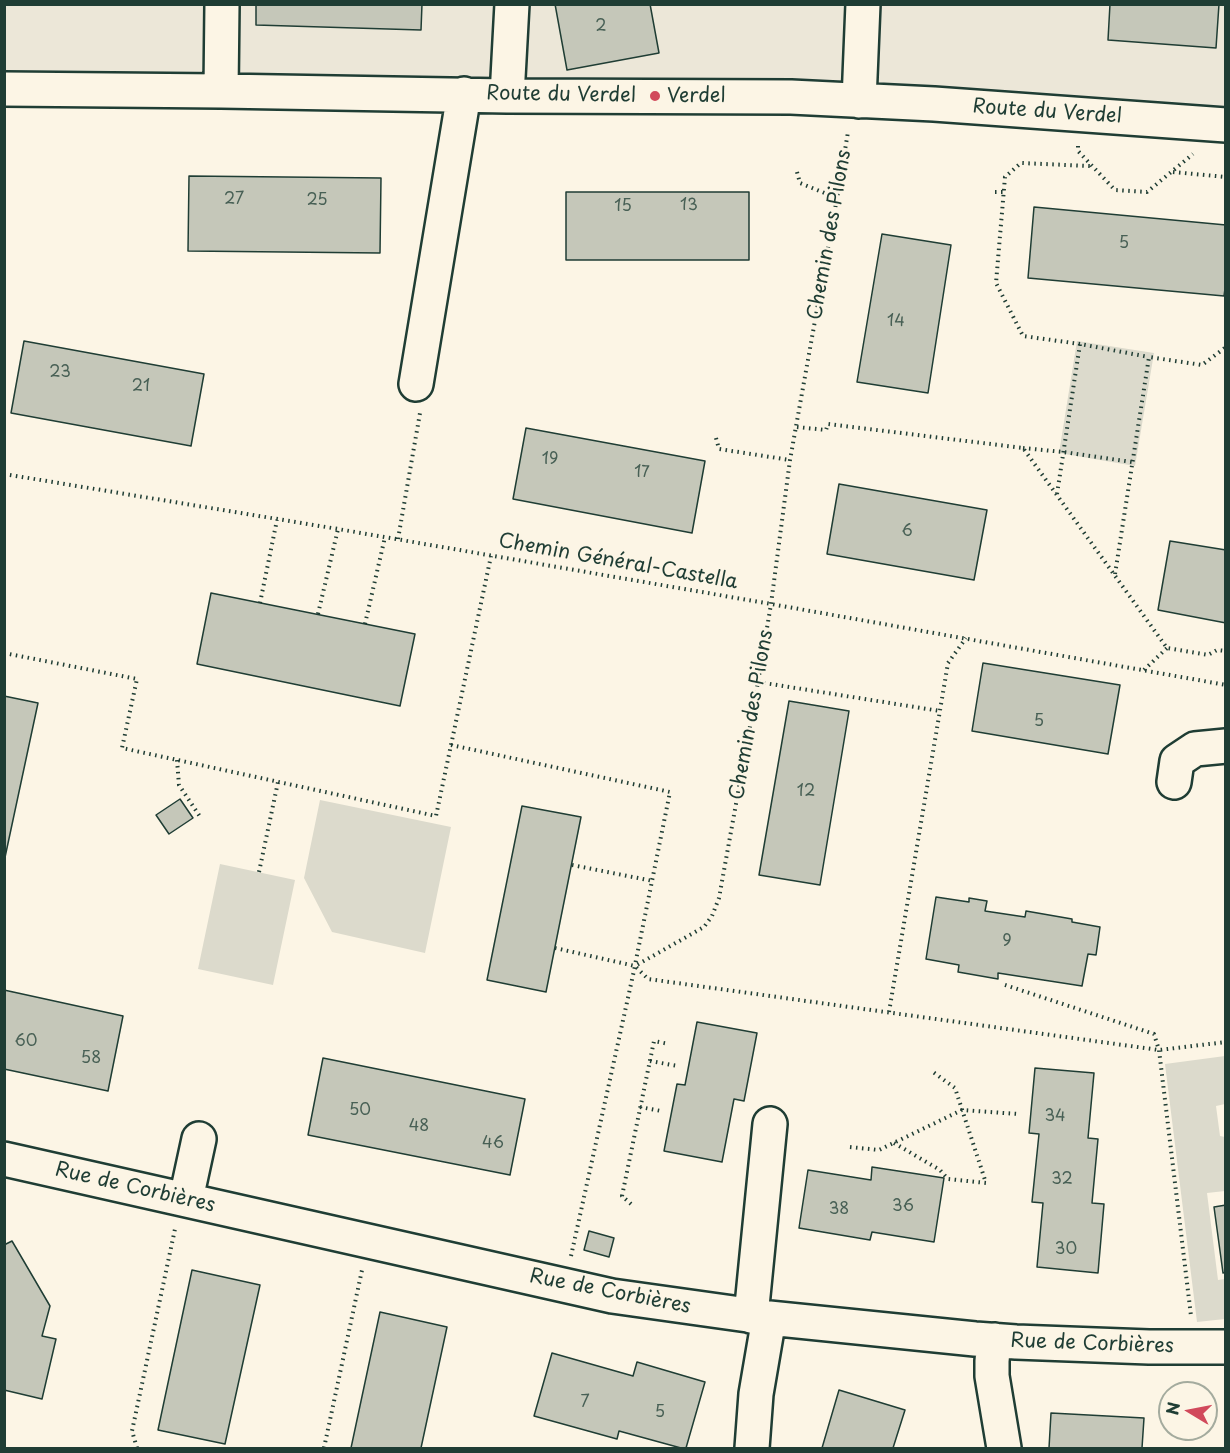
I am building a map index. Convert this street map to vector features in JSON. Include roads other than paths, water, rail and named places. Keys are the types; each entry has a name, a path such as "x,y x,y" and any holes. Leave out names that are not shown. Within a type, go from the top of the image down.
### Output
{"street":[{"path":"221,91 222,4"},
{"path":"507,96 512,4"},
{"path":"854,113 863,4"},
{"name":"Route du Verdel","path":"4,89 754,97 854,113 1226,125"},
{"path":"419,395 464,94"},
{"path":"1174,782 1177,760 1195,749 1226,746"},
{"path":"752,1449 770,1124"},
{"path":"181,1212 199,1139"},
{"name":"Rue de Corbières","path":"4,1159 181,1212 612,1296 760,1317 994,1340 1138,1347 1226,1347"},
{"path":"994,1340 992,1376 1004,1449"}],"place":[{"name":"Verdel","path":"655,96"}]}
